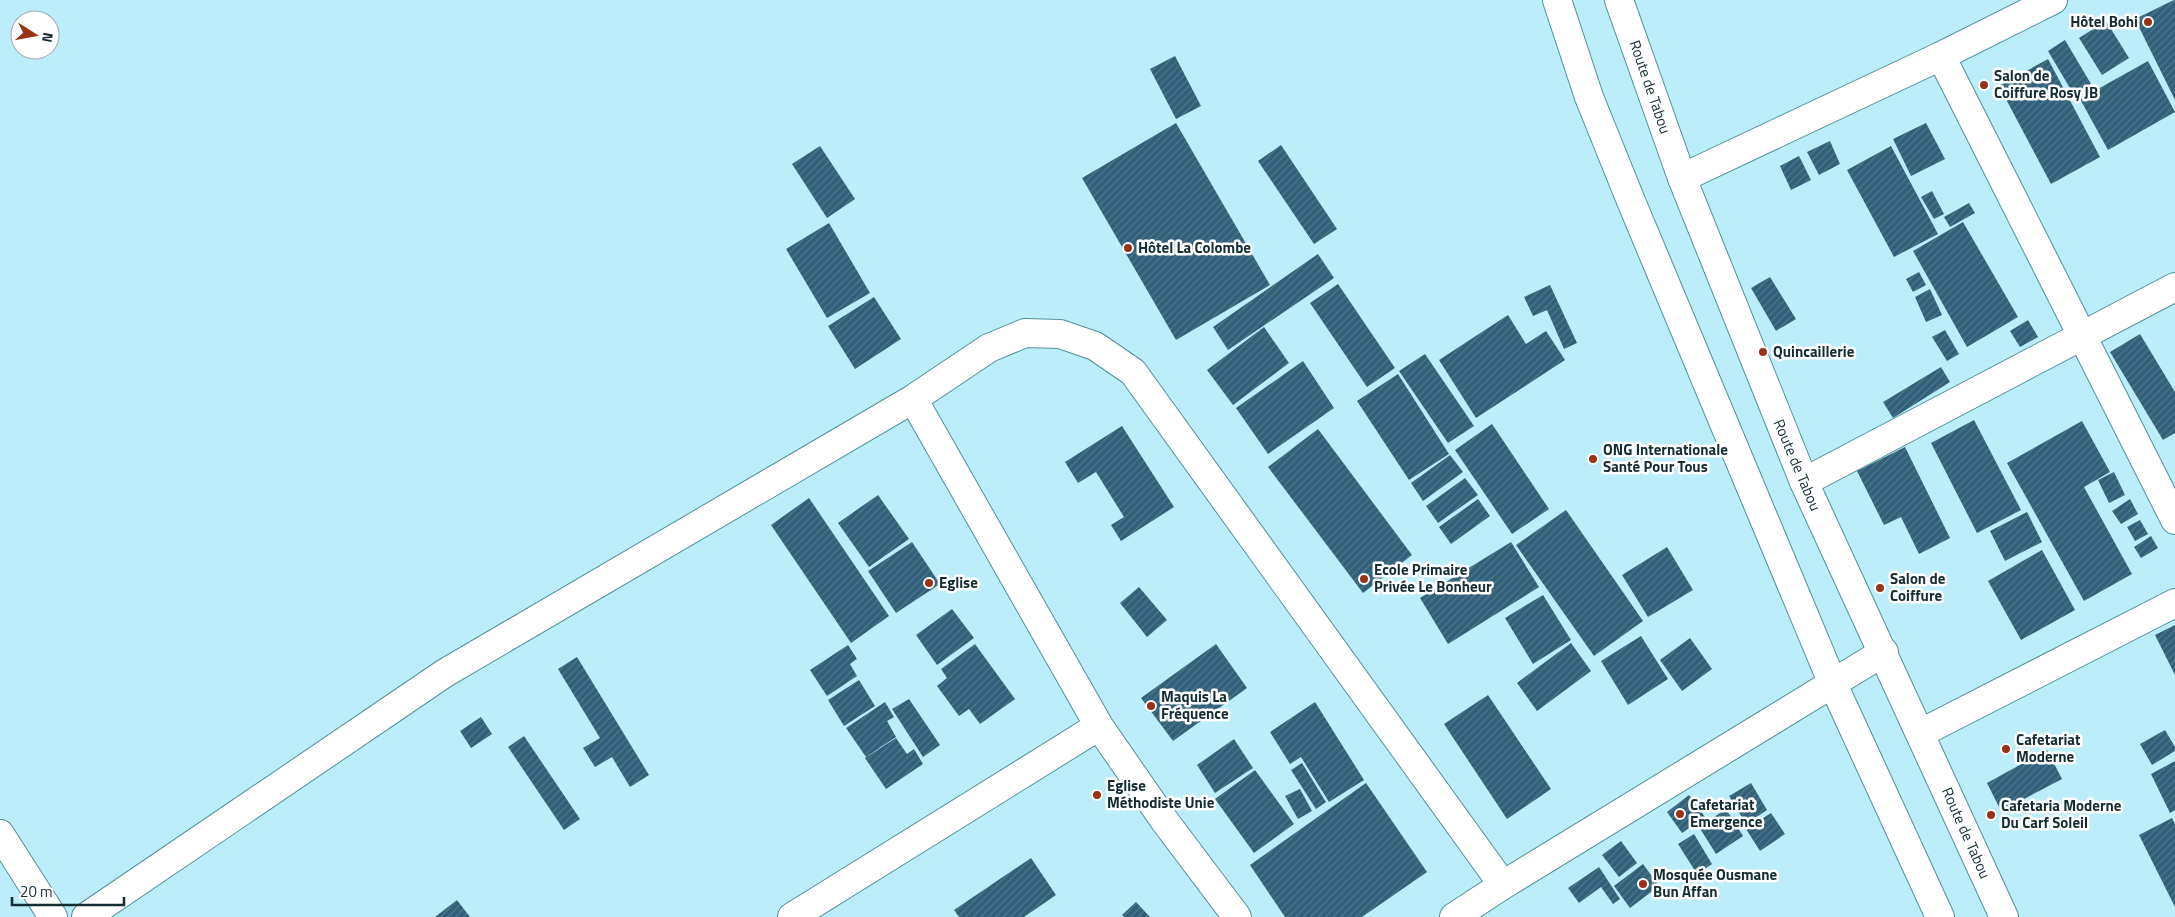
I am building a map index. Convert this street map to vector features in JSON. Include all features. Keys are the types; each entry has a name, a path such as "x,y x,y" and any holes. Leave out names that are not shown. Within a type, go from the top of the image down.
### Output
{"street":[{"path":"1557,0 1590,97 1631,201 1833,684 1940,917"},
{"name":"Route de Tabou","path":"1619,0 1682,178 1804,482 1884,652 2004,917"},
{"path":"1682,178 1941,56 2053,0"},
{"path":"1941,56 2081,337 2175,520"},
{"path":"1804,482 2175,287"},
{"path":"86,917 445,672 913,399 989,348 1025,333 1060,334 1094,346 1133,372 1503,885"},
{"path":"913,399 1099,726 1164,820 1237,917"},
{"path":"1921,733 2175,603"},
{"path":"1454,917 1503,885 1884,652"},
{"path":"792,917 1099,726"},
{"path":"0,834 53,917"}],"building":[{"path":"2175,0 2175,100 2135,19"},
{"path":"2106,21 2129,58 2102,75 2079,38"},
{"path":"2065,40 2091,84 2074,95 2048,51"},
{"path":"1175,56 1201,106 1176,119 1150,69"},
{"path":"2048,59 2100,157 2051,184 1999,86"},
{"path":"2148,61 2175,112 2108,150 2080,99"},
{"path":"1176,123 1270,285 1176,340 1082,178"},
{"path":"1926,123 1945,159 1911,176 1893,139"},
{"path":"1830,141 1840,164 1819,175 1807,152"},
{"path":"1281,145 1337,229 1314,244 1258,161"},
{"path":"820,146 855,199 827,218 792,164"},
{"path":"1891,146 1938,234 1894,257 1847,170"},
{"path":"1799,156 1811,180 1791,190 1780,166"},
{"path":"1932,191 1944,214 1934,219 1921,197"},
{"path":"1969,203 1975,213 1950,227 1944,217"},
{"path":"1963,222 2018,317 1967,347 1913,251"},
{"path":"829,223 870,293 827,318 786,249"},
{"path":"1318,254 1334,278 1228,350 1213,327"},
{"path":"1919,272 1926,285 1913,292 1906,279"},
{"path":"1770,277 1796,319 1776,331 1751,288"},
{"path":"1338,284 1395,368 1367,387 1310,303"},
{"path":"1550,285 1577,343 1564,349 1547,310 1533,316 1524,297"},
{"path":"1930,289 1942,315 1926,322 1915,297"},
{"path":"874,297 901,339 855,369 828,326"},
{"path":"1508,315 1526,344 1546,331 1565,360 1476,418 1439,360"},
{"path":"2028,320 2038,337 2020,347 2010,331"},
{"path":"1264,327 1289,363 1233,405 1207,370"},
{"path":"1945,330 1959,354 1947,361 1932,337"},
{"path":"2140,334 2175,392 2175,433 2163,440 2110,352"},
{"path":"1425,354 1474,426 1448,443 1399,371"},
{"path":"1303,361 1334,408 1268,454 1236,408"},
{"path":"1941,367 1950,382 1893,418 1883,402"},
{"path":"1398,374 1449,454 1409,480 1357,401"},
{"path":"1974,420 2021,510 1977,533 1931,443"},
{"path":"2082,421 2110,472 2084,487 2132,574 2084,601 2007,463"},
{"path":"1492,424 1549,509 1512,534 1455,450"},
{"path":"1122,426 1174,507 1121,541 1111,525 1124,517 1096,472 1078,483 1065,462"},
{"path":"1318,429 1412,555 1363,593 1268,467"},
{"path":"1905,447 1950,538 1919,554 1901,517 1884,525 1857,471"},
{"path":"1450,455 1463,472 1423,501 1411,483"},
{"path":"2114,472 2125,495 2109,503 2098,480"},
{"path":"1465,478 1478,495 1438,523 1426,506"},
{"path":"878,495 909,539 869,567 838,523"},
{"path":"809,498 889,616 851,643 771,525"},
{"path":"1478,499 1490,516 1451,544 1439,527"},
{"path":"2130,499 2138,514 2121,524 2112,511"},
{"path":"1566,510 1643,621 1594,656 1516,545"},
{"path":"2027,512 2042,542 2005,561 1990,531"},
{"path":"2140,520 2148,534 2135,541 2127,527"},
{"path":"2151,536 2158,548 2141,558 2134,547"},
{"path":"912,542 940,584 896,613 868,571"},
{"path":"1511,542 1539,587 1448,644 1420,598"},
{"path":"1667,547 1693,590 1648,617 1622,575"},
{"path":"2042,550 2075,610 2021,640 1988,581"},
{"path":"1139,587 1167,620 1147,637 1120,603"},
{"path":"1543,595 1571,640 1533,664 1505,618"},
{"path":"952,609 974,638 937,665 916,635"},
{"path":"2175,625 2175,675 2155,635"},
{"path":"1641,636 1668,679 1628,705 1601,661"},
{"path":"1690,638 1712,669 1682,691 1660,660"},
{"path":"1571,643 1591,671 1537,711 1517,683"},
{"path":"975,644 1015,699 980,724 969,709 959,716 937,686 947,678 941,669"},
{"path":"1216,644 1247,688 1173,741 1141,698"},
{"path":"848,645 857,659 850,664 857,676 827,696 810,670"},
{"path":"577,657 649,775 630,787 612,757 595,767 583,748 600,738 558,669"},
{"path":"859,680 875,706 844,726 828,700"},
{"path":"1488,695 1551,789 1507,819 1444,724"},
{"path":"909,699 940,745 923,757 892,709"},
{"path":"885,702 894,717 887,721 896,737 866,757 846,728"},
{"path":"1315,702 1364,780 1329,802 1301,757 1290,764 1270,732"},
{"path":"481,717 492,734 471,748 460,731"},
{"path":"2165,730 2175,747 2175,751 2152,765 2140,744"},
{"path":"524,736 580,819 564,830 508,747"},
{"path":"896,738 907,754 914,749 923,764 886,789 865,758"},
{"path":"1234,739 1253,768 1215,793 1197,765"},
{"path":"2047,750 2062,779 2001,811 1987,783"},
{"path":"2175,761 2175,810 2170,813 2151,774"},
{"path":"1302,763 1326,802 1316,809 1291,770"},
{"path":"1255,770 1294,824 1254,853 1215,799"},
{"path":"1366,783 1427,872 1362,917 1285,917 1250,865"},
{"path":"1751,783 1767,810 1746,824 1729,796"},
{"path":"1300,789 1312,811 1298,819 1285,796"},
{"path":"1689,795 1705,817 1682,833 1667,812"},
{"path":"1726,809 1743,836 1716,854 1699,827"},
{"path":"1771,813 1785,834 1760,851 1746,829"},
{"path":"2172,818 2175,824 2175,907 2139,835"},
{"path":"1694,834 1712,864 1697,874 1678,844"},
{"path":"1621,841 1637,863 1619,877 1602,855"},
{"path":"1031,858 1056,895 1024,917 959,917 954,910"},
{"path":"1643,864 1659,886 1630,908 1614,886"},
{"path":"1599,867 1620,899 1613,904 1601,887 1579,903 1568,888"},
{"path":"457,900 470,917 435,917"},
{"path":"1136,902 1150,917 1124,917 1122,915"}],"place":[{"name":"Hôtel Bohi","path":"2148,22"},
{"name":"Salon de Coiffure Rosy JB","path":"1984,85"},
{"name":"Hôtel La Colombe","path":"1128,248"},
{"name":"Quincaillerie","path":"1763,352"},
{"name":"ONG Internationale Santé Pour Tous","path":"1593,459"},
{"name":"Ecole Primaire Privée Le Bonheur","path":"1364,579"},
{"name":"Eglise","path":"929,583"},
{"name":"Salon de Coiffure","path":"1880,588"},
{"name":"Maquis La Fréquence","path":"1151,706"},
{"name":"Cafetariat Moderne","path":"2006,749"},
{"name":"Eglise Méthodiste Unie","path":"1097,795"},
{"name":"Cafetariat Emergence","path":"1680,814"},
{"name":"Cafetaria Moderne Du Carf Soleil","path":"1991,815"},
{"name":"Mosquée Ousmane Bun Affan","path":"1643,884"}]}
